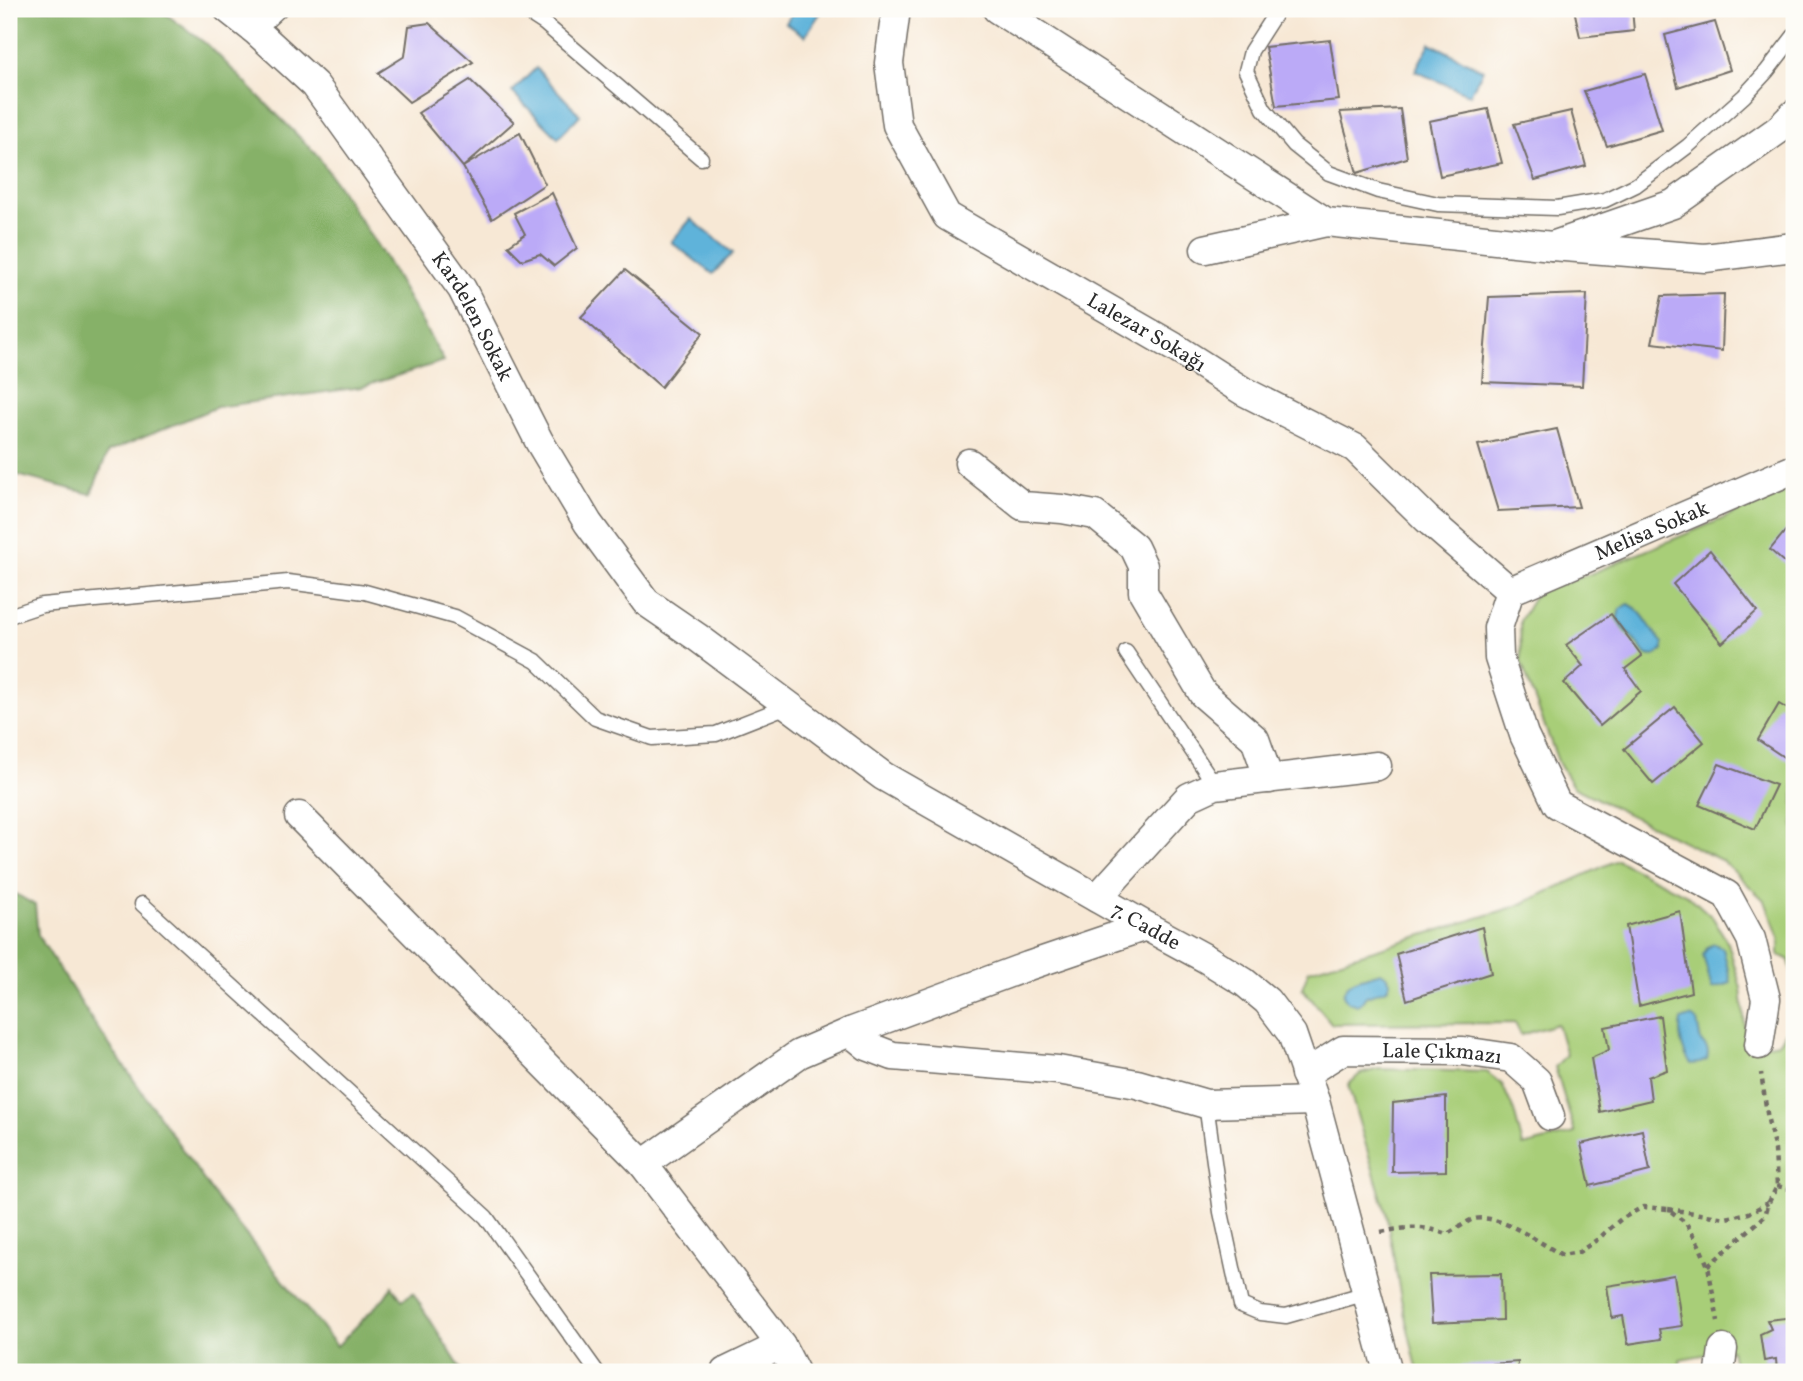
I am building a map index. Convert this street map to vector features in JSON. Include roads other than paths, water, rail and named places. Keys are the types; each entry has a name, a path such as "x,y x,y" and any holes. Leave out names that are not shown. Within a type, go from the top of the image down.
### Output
{"street":[{"name":"Kardelen Sokak","path":"228,9 314,85 462,289 539,441 588,523 646,602 697,637"},
{"name":"Lalezar Sokağı","path":"896,9 890,64 897,125 947,216 1174,347 1243,391 1355,448 1427,519 1510,591"},
{"path":"997,9 1326,222"},
{"path":"1552,246 1673,204 1778,130 1794,114"},
{"path":"1205,249 1326,222 1552,246 1705,258 1794,247"},
{"path":"969,463 1023,506 1095,515 1134,547 1143,566 1143,592 1203,694 1255,739 1269,779"},
{"name":"Melisa Sokak","path":"1510,591 1794,468"},
{"path":"1510,591 1498,628 1499,659 1524,735 1557,804 1727,895 1751,939 1766,999 1759,1045"},
{"name":"7. Cadde","path":"697,637 883,776 1205,958 1244,982 1268,1001 1292,1034 1315,1101 1388,1372"},
{"path":"1097,898 1189,797 1216,786 1377,766"},
{"path":"299,816 643,1164 781,1345 795,1372"},
{"path":"643,1164 799,1054 1028,965 1146,926"},
{"path":"850,1032 867,1046 893,1056 1058,1070 1137,1084 1206,1104 1315,1101"},
{"name":"Lale Çıkmazı","path":"1305,1074 1343,1050 1463,1051 1511,1058 1537,1081 1550,1116"},
{"path":"725,1372 781,1345"}],"lane":[{"path":"256,31 279,9"},
{"path":"522,9 545,24 701,158"},
{"path":"1278,9 1251,51 1246,71 1264,109 1294,145 1329,173 1378,191 1438,204 1557,208 1605,200 1636,185 1688,146 1744,96 1794,36"},
{"path":"9,616 42,605 288,582 365,592 455,617 536,661 594,718 652,738 716,734 790,705"},
{"path":"1126,652 1216,786"},
{"path":"142,904 485,1217 597,1372"},
{"path":"1206,1104 1221,1212 1241,1305 1260,1313 1286,1316 1367,1293"}],"water":[{"path":"795,9 823,9 805,36 786,23"},
{"path":"1430,43 1483,70 1470,95 1415,71"},
{"path":"536,68 580,115 558,138 512,92"},
{"path":"691,219 733,253 713,274 671,242"},
{"path":"1629,604 1635,607 1663,643 1663,650 1654,656 1646,655 1617,619 1620,609"},
{"path":"1714,944 1723,948 1731,983 1712,989 1703,955 1708,947"},
{"path":"1381,972 1390,982 1387,989 1366,996 1357,1005 1348,1002 1343,995 1348,985"},
{"path":"1691,1017 1697,1021 1701,1042 1707,1048 1708,1055 1707,1060 1691,1064 1683,1049 1680,1032 1681,1020"}]}
